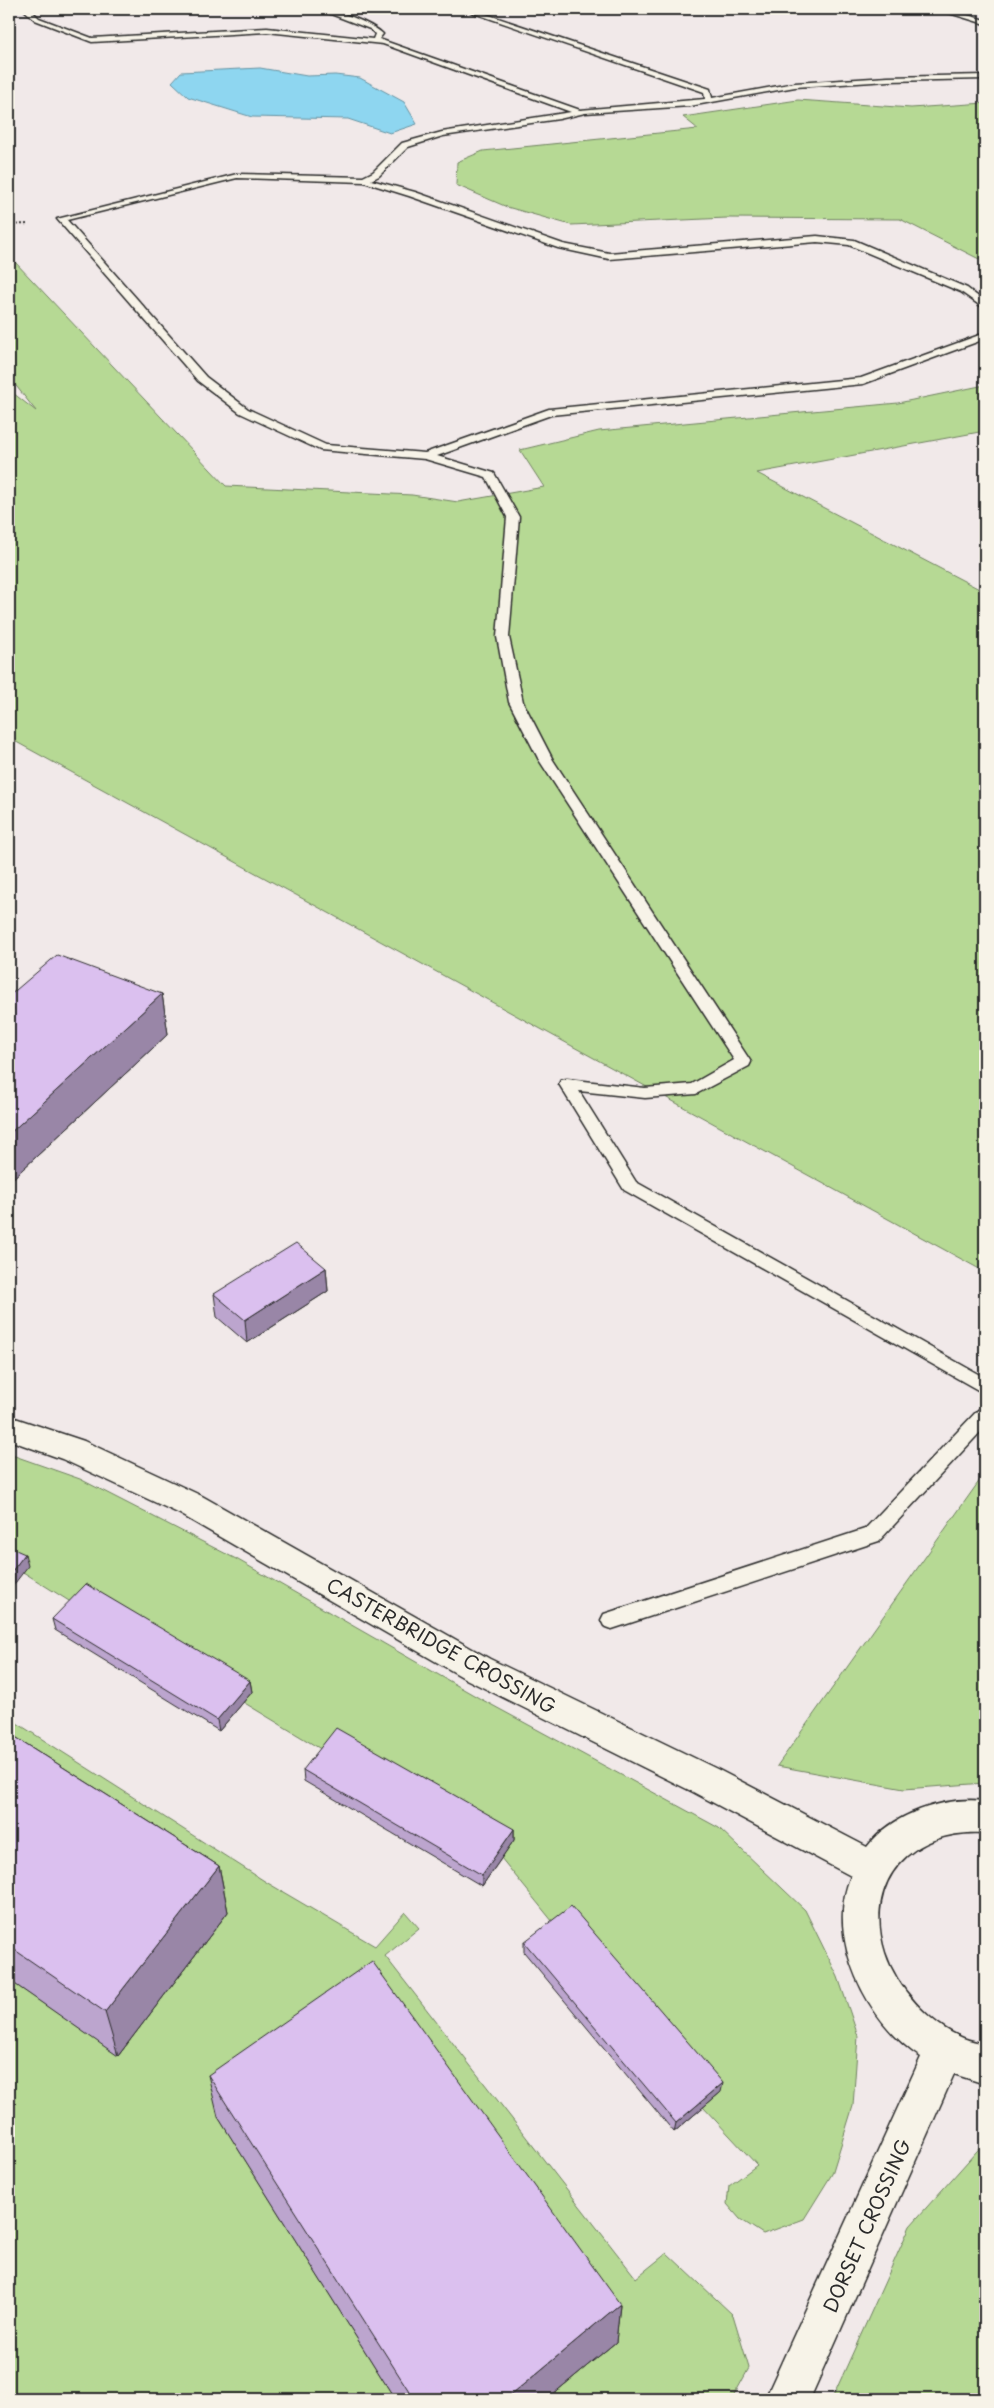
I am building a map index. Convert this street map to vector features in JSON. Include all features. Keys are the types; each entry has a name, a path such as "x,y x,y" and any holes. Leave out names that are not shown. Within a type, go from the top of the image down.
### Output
{"street":[{"name":"CASTERBRIDGE CROSSING","path":"9,1428 73,1450 191,1505 478,1669 706,1781 872,1869"},
{"path":"985,1817 944,1819 915,1829 890,1846 872,1869 863,1897 860,1929 869,1965 889,2000 914,2028 945,2050 985,2064"},
{"name":"DORSET CROSSING","path":"787,2399 945,2050"}],"lane":[{"path":"26,9 37,19 70,34 92,40 202,32 267,30 384,42 578,112"},
{"path":"321,9 372,28 379,34 374,41"},
{"path":"465,9 707,91 709,100"},
{"path":"939,9 985,22"},
{"path":"364,180 376,174 404,145 442,134 578,112 709,100 795,85 888,79 985,77"},
{"path":"985,306 964,290 851,242 817,239 609,256 561,246 412,194 364,180 237,176 61,219 202,379 244,411 324,448 426,456 490,475 513,518 503,637 516,702 546,760 743,1062 696,1089 645,1094 567,1084 630,1186 757,1256 985,1387"},
{"path":"426,456 549,412 863,381 985,336"},
{"path":"612,1620 872,1535 985,1415"}],"path":[{"path":"9,224 28,224"}],"green space":[{"path":"798,100 911,108 985,103 985,262 900,219 727,218 571,225 507,207 456,185 457,162 483,151 698,129 683,117"},
{"path":"15,262 226,486 412,495 458,502 544,487 520,450 599,431 898,403 985,385 985,431 757,473 985,592 985,1272 9,738 9,390 36,411 9,377 9,263"},
{"path":"9,1454 80,1479 238,1560 479,1698 719,1828 805,1910 838,1977 858,2036 853,2106 832,2174 804,2219 763,2234 740,2219 727,2204 729,2186 757,2165 703,2107 501,1858 243,1702 252,1692 88,1595 77,1606 23,1572 28,1566 9,1557"},
{"path":"985,1473 985,1783 904,1789 777,1766"},
{"path":"9,1718 266,1882 375,1946 405,1912 419,1928 385,1956 636,2278 667,2253 733,2315 749,2368 732,2399 547,2399 218,2117 395,2399 9,2399 9,1980 118,2055 9,1772"},
{"path":"985,2142 985,2399 832,2399 910,2226"}],"water":[{"path":"260,68 307,76 335,75 360,78 404,102 417,124 390,133 348,119 252,117 188,97 172,82 181,72"}],"building":[{"path":"57,955 162,994 9,1134 9,1013 14,1009 9,1007 9,996"},
{"path":"296,1243 326,1268 245,1320 214,1294"},
{"path":"9,1547 25,1554 9,1575"},
{"path":"86,1584 250,1681 217,1720 52,1619"},
{"path":"336,1728 514,1829 482,1875 303,1770"},
{"path":"9,1733 219,1866 105,2012 9,1946"},
{"path":"571,1906 723,2083 676,2123 524,1942"},
{"path":"372,1961 620,2304 506,2399 414,2399 208,2075"}]}
